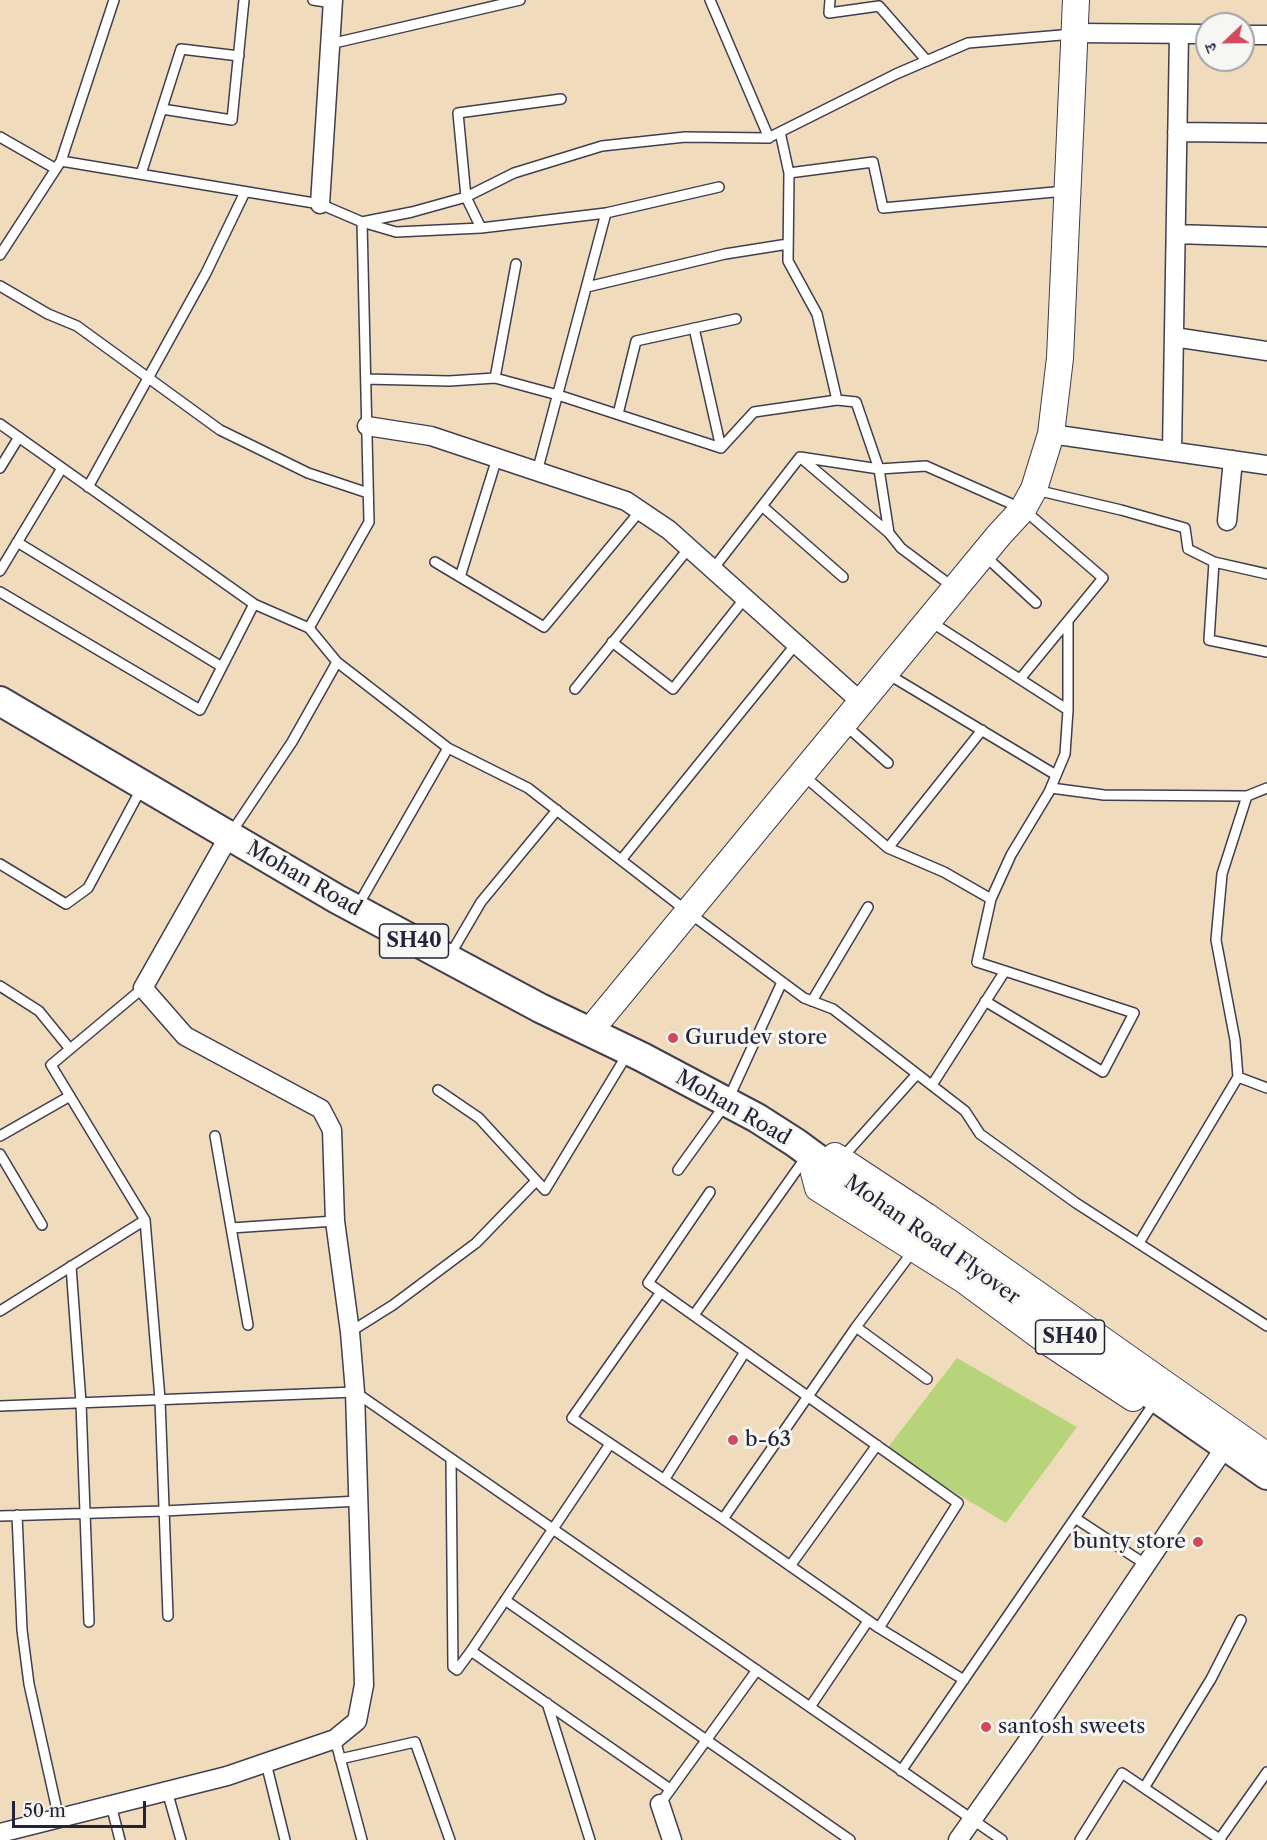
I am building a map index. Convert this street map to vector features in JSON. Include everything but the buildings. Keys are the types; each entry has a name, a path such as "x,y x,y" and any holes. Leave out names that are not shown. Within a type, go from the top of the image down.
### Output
{"main road":[{"name":"Mohan Road","path":"0,701 356,909 540,1008 727,1102 757,1118 802,1148 837,1165"},
{"name":"Mohan Road Flyover","path":"837,1165 872,1199 1267,1475"}],"street":[{"path":"589,1032 1028,499 1051,434 1060,358 1076,0"},
{"path":"320,204 332,2"},
{"path":"1074,33 1195,34"},
{"path":"1172,451 1179,34"},
{"path":"1178,132 1267,133"},
{"path":"1176,234 1267,237"},
{"path":"1174,337 1267,351"},
{"path":"367,426 431,436 626,501 669,530 861,702"},
{"path":"1051,434 1267,465"},
{"path":"1227,521 1233,460"},
{"path":"0,1833 227,1776 335,1739 357,1721 364,1685 355,1392 350,1332 334,1221 332,1130 321,1109 185,1036 143,988 229,836"},
{"path":"802,1148 818,1188 964,1280 1048,1342 1237,1467 1267,1490"},
{"path":"837,1165 926,1216 1267,1456"},
{"path":"958,1840 1027,1742 1219,1456"},
{"path":"665,1797 672,1840"}],"lane":[{"path":"0,255 59,165 114,0"},
{"path":"162,109 232,120 244,0"},
{"path":"313,0 332,2"},
{"path":"330,44 520,0"},
{"path":"710,0 769,138"},
{"path":"830,0 829,14 879,6 927,61"},
{"path":"362,222 412,212 466,197 514,173 602,146 685,137 769,138 896,74 968,43 1074,33"},
{"path":"141,174 181,50 239,56"},
{"path":"482,228 466,197 458,113 561,99"},
{"path":"780,132 789,173 788,261 817,314 837,400"},
{"path":"0,137 59,165 141,174 320,204 362,222 396,232 482,228 606,213 719,187"},
{"path":"789,173 873,162 883,208 1067,191"},
{"path":"88,487 206,273 245,192"},
{"path":"537,472 606,213"},
{"path":"309,628 369,522 362,222"},
{"path":"587,286 725,254 788,244"},
{"path":"495,378 516,264"},
{"path":"0,286 48,314 77,326 220,430 308,473 368,493"},
{"path":"618,414 636,341 736,319"},
{"path":"694,328 721,448"},
{"path":"366,379 449,381 495,378 558,395 721,448"},
{"path":"721,448 754,412 837,400 856,402 879,469 889,533"},
{"path":"0,424 254,604 309,628 337,662 448,748 528,788 804,999 833,1009 965,1111 980,1134 1076,1203 1267,1326"},
{"path":"0,468 19,437"},
{"path":"800,457 879,469 926,466 1028,499 1121,510 1185,528 1188,549 1214,562 1267,574"},
{"path":"712,569 800,457"},
{"path":"800,457 889,533 902,548 956,588"},
{"path":"460,577 497,458"},
{"path":"0,571 62,468"},
{"path":"1020,679 1103,578 1028,499"},
{"path":"762,506 843,577"},
{"path":"435,562 544,627 640,511"},
{"path":"17,542 222,666"},
{"path":"575,689 688,548"},
{"path":"983,554 1036,603"},
{"path":"1214,562 1209,640 1267,652"},
{"path":"0,592 200,710 254,604"},
{"path":"612,642 673,689 745,598"},
{"path":"928,621 1068,710"},
{"path":"985,1001 1103,1072 1134,1013 977,962 991,899 1011,855 1051,788 1065,754 1068,710 1067,622"},
{"path":"621,860 796,644"},
{"path":"229,836 292,742 337,662"},
{"path":"886,673 1056,775"},
{"path":"844,724 888,762"},
{"path":"888,848 981,730"},
{"path":"356,909 448,748"},
{"path":"802,775 888,848 944,872 991,899"},
{"path":"0,864 66,904 88,888 143,785"},
{"path":"1051,788 1104,795 1247,796 1267,788"},
{"path":"1138,1243 1238,1077 1235,1040 1216,940 1222,874 1247,796"},
{"path":"448,959 481,902 557,810"},
{"path":"812,1001 868,907"},
{"path":"932,1085 1005,971"},
{"path":"678,1170 727,1102 782,982"},
{"path":"0,986 39,1011 70,1049"},
{"path":"143,988 51,1065 145,1220 160,1399 168,1616"},
{"path":"438,1090 479,1118 545,1190 629,1051"},
{"path":"837,1165 917,1074"},
{"path":"1238,1077 1267,1088"},
{"path":"0,1136 70,1096"},
{"path":"215,1136 248,1325"},
{"path":"694,1315 802,1148"},
{"path":"0,1154 42,1225"},
{"path":"350,1332 393,1305 476,1243 536,1181"},
{"path":"710,1192 648,1283 958,1503 879,1628"},
{"path":"0,1311 145,1220"},
{"path":"231,1228 334,1221"},
{"path":"723,1519 856,1327 915,1249"},
{"path":"71,1266 81,1403 89,1622"},
{"path":"661,1292 572,1418 723,1519 868,1621 964,1680"},
{"path":"856,1327 927,1379"},
{"path":"664,1480 746,1352"},
{"path":"0,1406 355,1392 1002,1840"},
{"path":"901,1770 1150,1409"},
{"path":"451,1459 453,1667 457,1670 610,1444"},
{"path":"790,1566 877,1445"},
{"path":"0,1516 164,1511 359,1501"},
{"path":"16,1515 22,1630 29,1684 59,1819"},
{"path":"1075,1518 1145,1564"},
{"path":"505,1600 850,1840"},
{"path":"1144,1788 1210,1679 1241,1620"},
{"path":"810,1707 868,1621"},
{"path":"471,1651 547,1703 665,1797 757,1670"},
{"path":"547,1703 590,1840"},
{"path":"335,1739 362,1840"},
{"path":"340,1759 415,1742 450,1840"},
{"path":"266,1763 285,1840"},
{"path":"1080,1840 1122,1773 1220,1840 1267,1772"},
{"path":"167,1791 181,1840"},
{"path":"111,1805 120,1840"}],"green space":[{"path":"957,1358 1077,1427 1006,1523 885,1451"}],"place":[{"name":"Gurudev store","path":"673,1038"},
{"name":"b-63","path":"733,1440"},
{"name":"bunty store","path":"1198,1542"},
{"name":"santosh sweets","path":"986,1727"}]}
